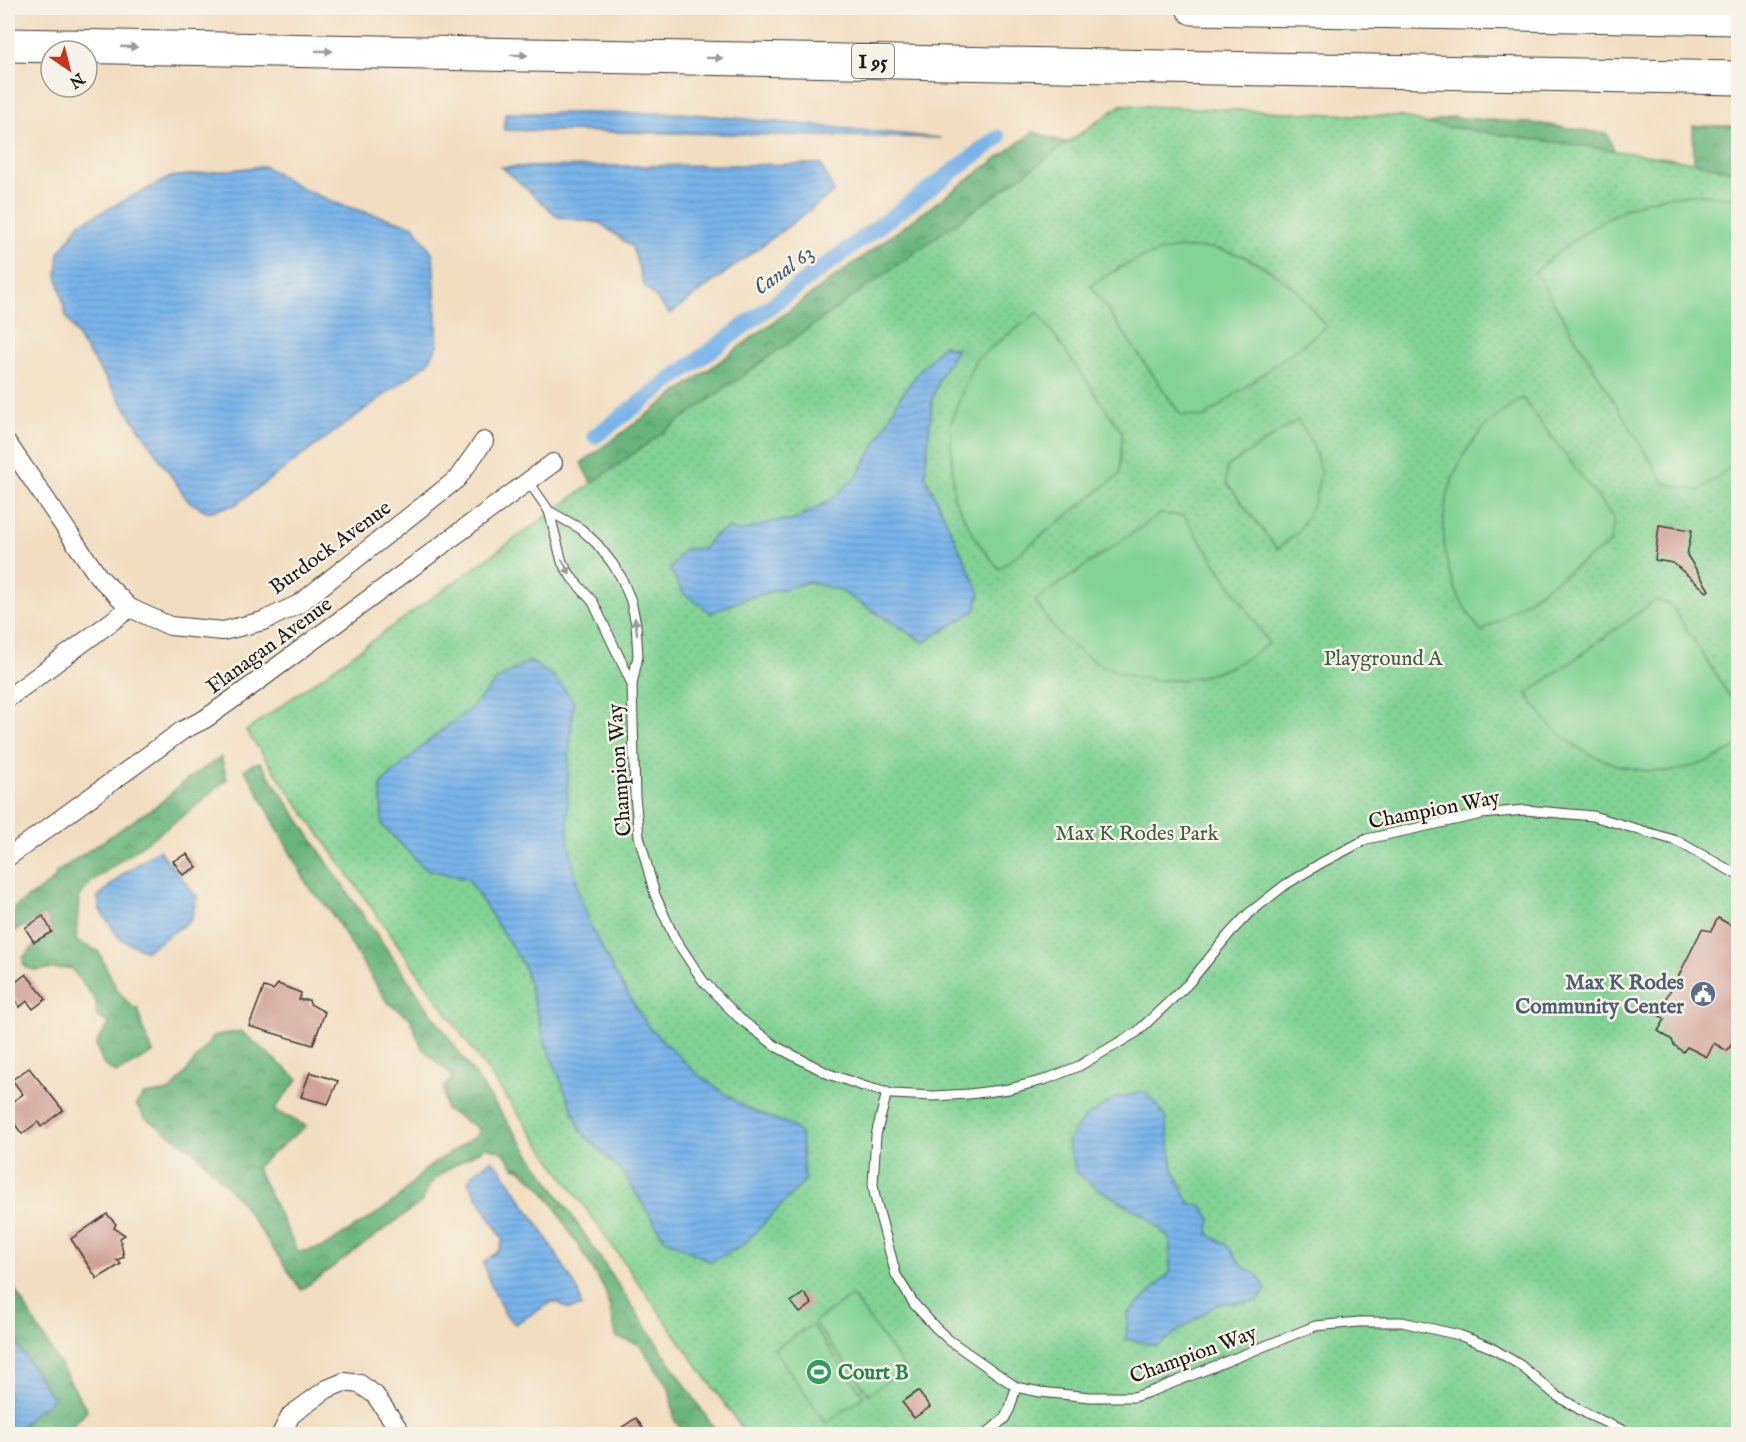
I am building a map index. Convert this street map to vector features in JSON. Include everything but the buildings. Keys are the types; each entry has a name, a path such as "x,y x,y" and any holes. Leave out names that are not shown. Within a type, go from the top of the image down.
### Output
{"highway":[{"path":"1193,8 1738,18"},
{"name":"I 95","path":"8,45 1738,78"}],"street":[{"name":"Burdock Avenue","path":"8,444 98,576 130,608 170,626 223,632 263,621 299,604 457,479 484,441"},
{"name":"Flanagan Avenue","path":"8,857 183,730 205,718 258,681 553,463"},
{"path":"8,698 130,608"},
{"path":"281,1434 291,1414 327,1389 344,1382 360,1384 375,1395 402,1434"}],"lane":[{"name":"Champion Way","path":"529,482 549,511 562,562 572,578 593,602 632,684"},
{"name":"Champion Way","path":"549,511 581,529 612,563 631,601 636,624 638,656 632,684 635,796 639,836 655,895 674,937 703,981 739,1018 777,1047 829,1074 887,1092 933,1096 1009,1089 1044,1080 1079,1066 1137,1032 1188,984 1248,914 1285,885 1367,839 1501,812 1525,810 1593,816 1677,841 1738,875"},
{"name":"Champion Way","path":"887,1092 876,1135 873,1184 874,1197 896,1275 914,1304 936,1328 949,1340 1016,1387 1090,1397 1134,1397 1315,1326 1359,1322 1402,1322 1459,1335 1490,1347 1520,1365 1557,1396 1589,1415 1631,1434"},
{"path":"986,1434 1004,1419 1016,1387"}],"green space":[{"path":"1121,105 1427,124 1452,117 1541,124 1607,134 1619,161 1694,162 1693,126 1738,126 1738,173 1694,163 593,487 581,463 1033,132 1067,143"},
{"name":"Max K Rodes Park","path":"1121,105 1404,117 1427,124 1694,162 1738,173 1738,1434 746,1434 246,731"},
{"path":"1704,194 1738,199 1738,460 1700,491 1665,484 1535,272 1579,236 1625,209 1662,197"},
{"path":"1177,248 1212,248 1241,255 1271,271 1298,291 1326,327 1203,418 1180,414 1091,286 1132,262"},
{"path":"1038,312 1122,432 1120,474 999,569 977,541 954,498 950,424 975,360"},
{"path":"1522,398 1614,519 1610,543 1481,632 1459,598 1449,571 1444,527 1446,505 1459,464 1471,444 1490,422"},
{"path":"1298,420 1313,445 1321,472 1314,503 1298,532 1277,549 1226,482 1227,467"},
{"path":"1160,514 1184,516 1269,643 1240,662 1208,675 1163,680 1120,673 1100,664 1081,653 1055,630 1035,601"},
{"path":"1656,600 1671,605 1738,709 1738,747 1714,759 1669,771 1620,766 1574,745 1549,724 1527,694"},
{"path":"221,757 227,779 190,811 91,882 79,897 76,941 98,951 118,991 131,1006 138,1009 142,1027 153,1053 116,1073 103,1064 96,1044 110,1023 97,1017 96,1001 71,968 34,970 24,967 23,958 34,946 54,934 45,914 8,935 8,912 55,879 56,873 71,862 159,804 185,781"},
{"path":"260,762 356,905 550,1183 718,1434 684,1434 675,1421 669,1388 639,1344 617,1338 605,1290 553,1204 537,1184 520,1169 514,1167 503,1152 486,1147 448,1169 430,1184 422,1202 301,1290 241,1202 197,1153 144,1117 136,1104 144,1095 171,1091 214,1036 241,1031 298,1079 274,1110 306,1126 256,1167 298,1252 324,1247 381,1211 398,1198 427,1168 476,1136 480,1129 445,1109 444,1087 453,1077 422,1048 410,1018 387,1002 329,909 309,888 244,770"},
{"path":"8,1278 87,1410 66,1434 14,1434 29,1417 52,1399 8,1331"},
{"path":"852,1296 905,1368 869,1394 814,1322"},
{"name":"Court B","path":"812,1325 864,1396 826,1423 774,1349"}],"water":[{"path":"505,113 683,113 942,138 504,130"},
{"path":"821,164 834,192 670,314 644,285 632,247 600,223 558,217 502,167"},
{"path":"264,166 303,189 341,205 414,226 433,254 438,345 428,363 235,505 208,512 188,501 66,316 57,275 59,253 80,223 171,177"},
{"path":"943,345 957,349 941,374 932,400 925,475 980,593 975,611 924,642 839,590 809,582 747,598 711,613 683,593 670,569 684,549 704,548 714,535 729,528 739,532 776,521 792,521 829,501 857,476 900,397"},
{"path":"529,661 552,675 574,701 567,790 569,843 579,893 590,925 616,975 647,1025 697,1074 746,1108 790,1125 801,1134 804,1182 743,1245 711,1262 664,1238 624,1174 581,1131 544,1039 524,966 468,879 425,869 382,825 381,784 427,742 473,706 497,680"},
{"path":"159,850 197,897 191,920 146,951 120,939 100,910 98,897 123,874"},
{"path":"1145,1092 1165,1115 1173,1169 1190,1204 1202,1206 1211,1219 1208,1234 1226,1244 1243,1266 1258,1276 1266,1289 1258,1301 1218,1304 1157,1346 1126,1339 1128,1313 1170,1273 1170,1238 1143,1214 1100,1190 1077,1173 1067,1142 1083,1119 1115,1098"},
{"path":"491,1160 501,1169 541,1229 579,1292 581,1307 569,1309 552,1302 515,1324 505,1314 483,1263 499,1250 503,1240 468,1181"},
{"path":"8,1331 53,1399 29,1417 14,1434 8,1434"}],"waterway":[{"name":"Canal 63","path":"595,436 998,138"}],"place":[{"name":"Max K Rodes Community Center","path":"1703,994"},
{"name":"Court B","path":"819,1372"}],"park label":[{"name":"Playground A","path":"1383,658"}]}
